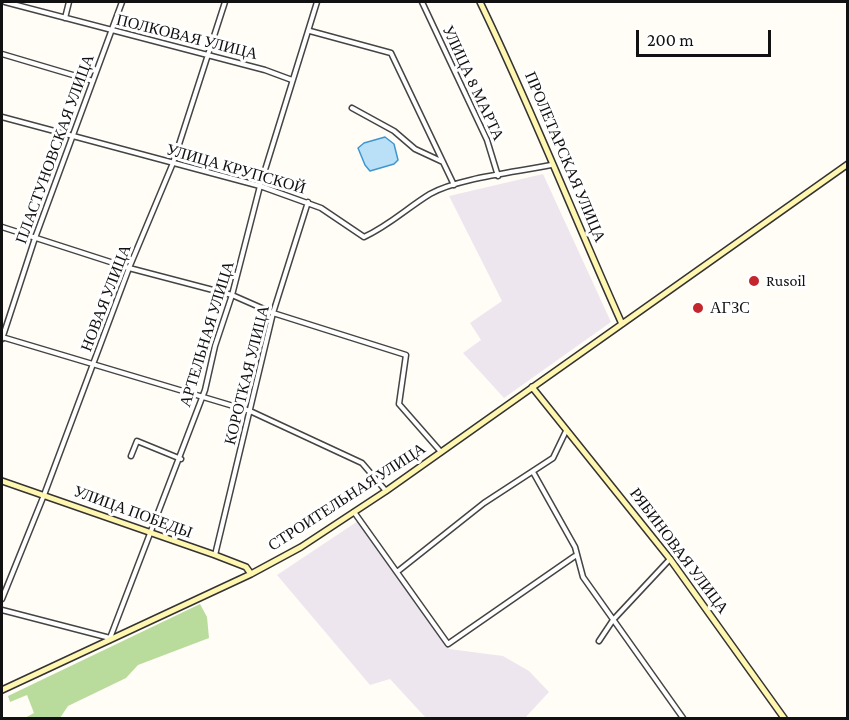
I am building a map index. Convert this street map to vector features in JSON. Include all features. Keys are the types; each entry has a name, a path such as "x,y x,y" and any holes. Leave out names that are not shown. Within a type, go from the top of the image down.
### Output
{"street":[{"name":"ПОЛКОВАЯ УЛИЦА","path":"5,2 265,70 292,80"},
{"path":"65,18 69,2"},
{"name":"ПЛАСТУНОВСКАЯ УЛИЦА","path":"2,338 35,238 122,2"},
{"name":"НОВАЯ УЛИЦА","path":"2,599 44,495 129,268 173,163 206,54 225,2"},
{"name":"АРТЕЛЬНАЯ УЛИЦА","path":"110,638 181,459 202,395 232,295 260,186 292,80 310,31 317,2"},
{"name":"УЛИЦА 8 МАРТА","path":"422,2 487,140 498,177"},
{"name":"ПРОЛЕТАРСКАЯ УЛИЦА","path":"480,2 516,76 552,165 622,324"},
{"path":"310,31 391,53 454,185"},
{"path":"2,54 93,81"},
{"path":"352,108 394,131 416,149 443,162"},
{"name":"УЛИЦА КРУПСКОЙ","path":"2,117 260,186 308,202 334,215 364,237 388,226 431,194 454,185 552,165"},
{"name":"СТРОИТЕЛЬНАЯ УЛИЦА","path":"2,690 251,573 301,547 386,491 848,164"},
{"name":"КОРОТКАЯ УЛИЦА","path":"215,555 273,313 308,202"},
{"path":"2,228 129,268 232,295 273,313 406,355 399,404 441,452"},
{"path":"2,338 94,363 249,411 362,463 386,491"},
{"name":"РЯБИНОВАЯ УЛИЦА","path":"532,387 566,431 613,485 670,559 784,718"},
{"path":"397,572 484,503 553,458 566,431"},
{"path":"130,456 137,441 181,459"},
{"path":"533,472 575,547 575,556 583,577 683,718"},
{"name":"УЛИЦА ПОБЕДЫ","path":"2,481 215,555 246,567 251,573"},
{"path":"354,512 448,644 575,556"},
{"path":"598,641 613,620 670,559"},
{"path":"2,610 110,638"}],"shaded area":[{"path":"543,174 611,322 504,398 463,353 481,340 470,323 502,301 449,196"},
{"path":"358,521 449,649 503,656 529,671 549,692 525,718 426,718 390,679 370,685 277,575"}],"green space":[{"path":"200,604 207,617 209,638 138,665 126,678 68,706 60,718 25,718 34,713 27,695 10,702 8,696"}],"water":[{"path":"385,137 394,144 398,160 394,164 370,171 358,148 364,143"}],"place":[{"name":"Rusoil","path":"754,281"},
{"name":"АГЗС","path":"698,308"}]}
